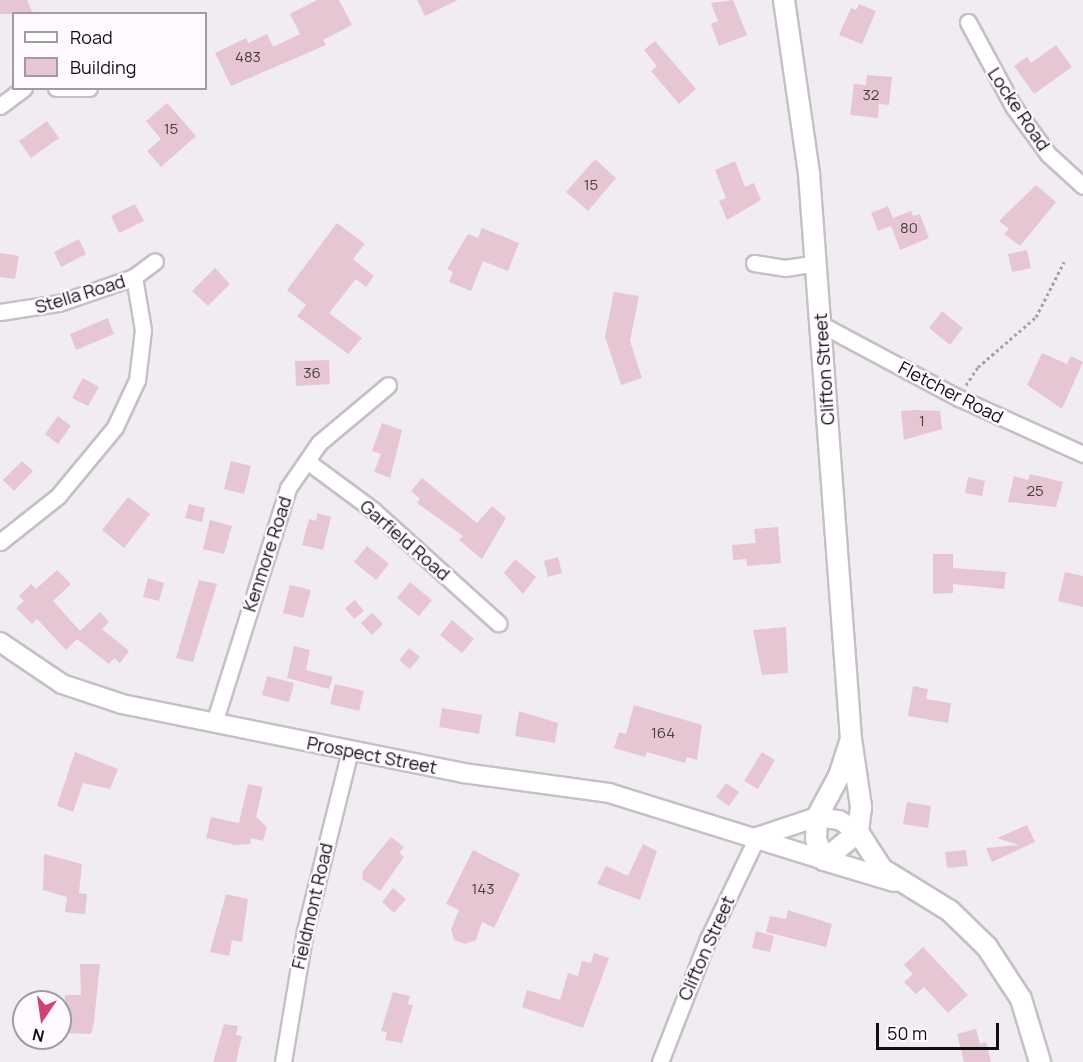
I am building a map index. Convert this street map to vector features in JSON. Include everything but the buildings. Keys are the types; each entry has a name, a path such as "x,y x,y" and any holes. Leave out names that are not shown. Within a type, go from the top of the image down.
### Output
{"main road":[{"name":"Clifton Street","path":"784,0 809,174 822,325 850,739 858,772 858,831"},
{"name":"Clifton Street","path":"817,817 839,776 850,739"},
{"path":"817,817 816,839 824,860 858,831"},
{"name":"Prospect Street","path":"858,831 878,864 902,883 950,911 1000,964 1021,999 1040,1062"},
{"name":"Prospect Street","path":"824,860 902,883"}],"street":[{"name":"Locke Road","path":"968,22 1013,106 1048,154 1083,186"},
{"path":"0,106 21,90"},
{"name":"Stella Road","path":"0,312 39,308 134,278 155,261"},
{"path":"754,263 785,267 815,263"},
{"path":"0,542 58,496 115,427 137,380 142,340 134,278"},
{"name":"Fletcher Road","path":"822,325 959,398 1083,454"},
{"name":"Kenmore Road","path":"214,723 270,534 288,488 345,417 388,385"},
{"name":"Garfield Road","path":"308,462 373,510 498,623"},
{"name":"Prospect Street","path":"0,642 44,674 81,692 350,751 609,793 757,837 824,860"},
{"name":"Fieldmont Road","path":"283,1062 305,931 350,751"},
{"path":"757,837 817,817 839,820 858,831"},
{"name":"Clifton Street","path":"660,1062 708,939 757,837"}],"path":[{"path":"959,398 978,367 1036,317 1064,262"}]}
